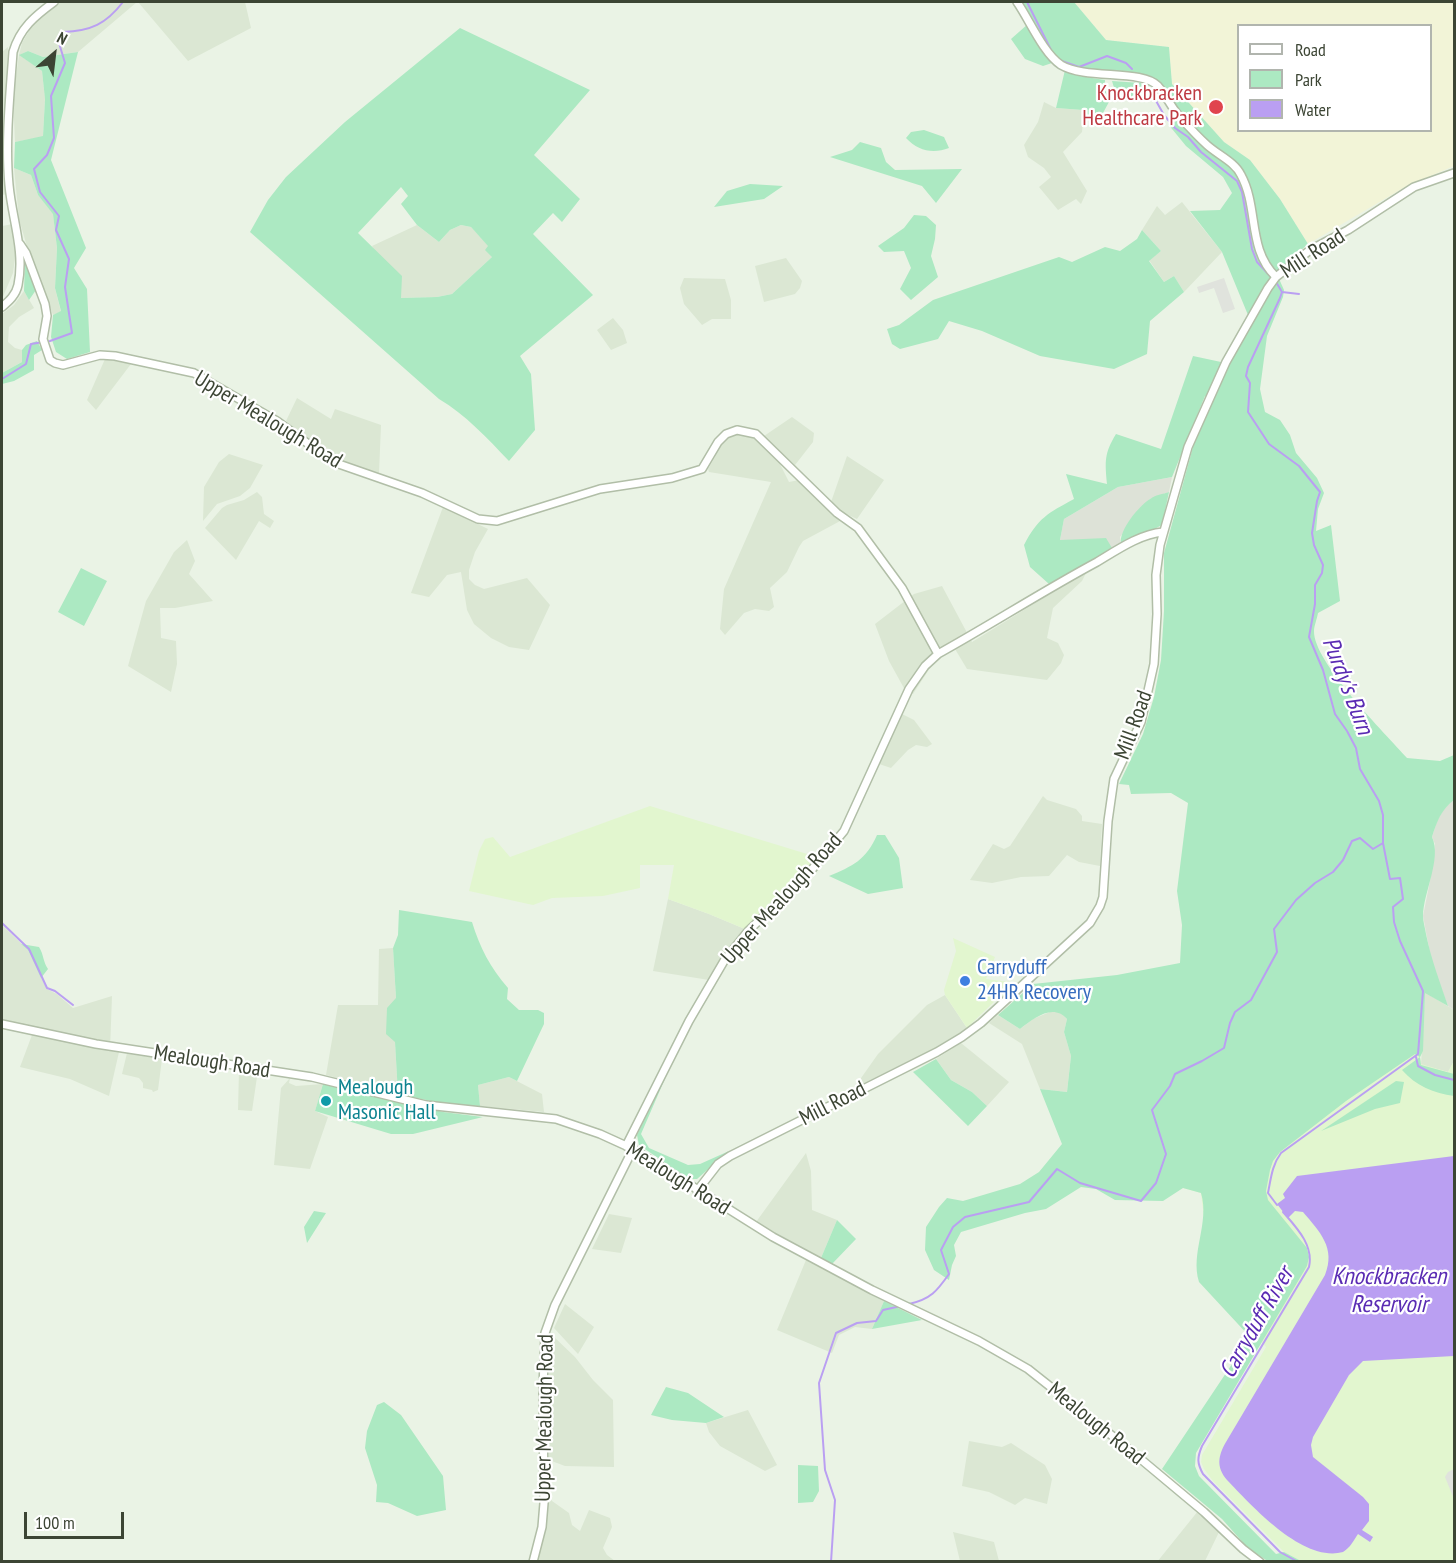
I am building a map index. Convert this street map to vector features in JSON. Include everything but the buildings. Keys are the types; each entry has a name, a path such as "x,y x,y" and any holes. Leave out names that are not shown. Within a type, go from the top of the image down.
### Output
{"street":[{"path":"2,307 14,295 18,286 20,244 9,187 8,159 13,52 16,41 30,21 54,2"},
{"path":"1017,2 1040,39 1059,63 1080,73 1136,78 1153,82 1177,113 1200,137 1240,172 1250,197 1254,232 1261,257 1276,277"},
{"name":"Mill Road","path":"697,1191 718,1164 730,1156 937,1052 962,1037 981,1023 1090,923 1103,897 1108,821 1114,779 1138,728 1154,664 1157,558 1182,463 1200,417 1231,354 1276,277 1310,250 1356,226 1414,187 1455,173"},
{"name":"Upper Mealough Road","path":"20,244 26,253 45,304 48,316 43,343 50,360 63,365 100,356 115,356 194,373 277,421 333,462 397,483 478,519 498,521 600,489 672,478 702,469 718,442 726,434 737,430 750,431 762,438 837,513 858,528 902,588 939,654"},
{"name":"Upper Mealough Road","path":"533,1562 542,1527 544,1503 545,1333 555,1305 689,1021 724,961 748,931 809,873 844,831 909,689 926,666 939,654 1042,592 1148,535 1163,532"},
{"name":"Mealough Road","path":"2,1024 96,1044 312,1077 426,1105 556,1119 600,1134 629,1147 773,1238 979,1341 1028,1369 1125,1446 1260,1562"}],"shaded area":[{"path":"59,2 137,2 78,52 43,57 28,51 20,55 42,71 45,98 43,137 15,142 13,97 19,55 22,43 33,24"},
{"path":"138,2 245,2 251,28 188,61"},
{"name":"Knockbracken Healthcare Park","path":"1074,2 1454,2 1454,166 1405,187 1308,244 1280,199 1250,160 1224,142 1172,84 1169,47 1106,40"},
{"path":"8,47 6,124 2,172 2,52"},
{"path":"1044,102 1056,108 1083,110 1084,113 1082,132 1063,152 1087,191 1081,204 1076,199 1058,210 1039,187 1051,177 1044,168 1028,157 1024,145 1038,122"},
{"path":"14,168 31,175 38,195 53,213 57,248 55,288 61,312 53,315 28,250 19,219"},
{"path":"2,172 8,194 2,195"},
{"path":"1182,202 1222,252 1184,292 1174,276 1164,282 1149,260 1161,251 1142,230 1157,206 1165,215"},
{"path":"13,224 17,244 13,273 2,299 2,226"},
{"path":"417,225 439,242 450,230 461,225 471,227 489,246 492,257 452,294 437,297 401,298 372,246"},
{"path":"786,258 802,281 800,288 795,294 764,302 755,266"},
{"path":"684,278 725,279 731,300 731,319 712,319 702,325 684,304 680,288"},
{"path":"1224,278 1235,309 1223,313 1214,288 1199,293 1197,287"},
{"path":"24,291 34,308 19,317 9,327 8,342 22,350 22,362 2,373 2,314 14,305"},
{"path":"613,318 623,330 627,343 611,350 597,330"},
{"path":"105,359 131,364 96,410 87,400"},
{"path":"297,398 331,419 335,409 381,425 379,473 343,462 322,450 286,421"},
{"path":"792,417 814,433 813,442 795,465 764,436"},
{"path":"749,434 761,441 778,460 789,482 799,480 842,520 803,541 787,572 770,588 774,607 769,611 755,609 744,613 725,635 720,629 724,589 771,482 709,472 708,469 720,443 727,436"},
{"path":"229,454 263,465 250,488 240,496 217,504 203,521 204,487 219,462"},
{"path":"847,456 884,480 857,519 842,512 831,502"},
{"path":"1172,477 1169,492 1150,499 1120,537 1121,543 1112,548 1060,540 1064,519 1118,487"},
{"path":"257,492 262,497 264,514 274,521 270,528 259,521 236,560 205,528 222,508 244,500"},
{"path":"443,507 488,529 475,552 469,570 469,579 475,585 484,589 527,578 550,605 529,650 509,647 491,638 474,624 467,610 461,572 447,575 429,597 411,593"},
{"path":"187,540 195,561 189,574 213,601 175,608 160,608 161,638 176,641 177,664 171,692 128,666 146,601 174,552"},
{"path":"1087,571 1082,581 1053,608 1047,638 1058,643 1064,655 1061,663 1047,680 967,669 955,649 940,658 930,668 913,694 905,690 889,661 875,624 914,594 942,586 972,642"},
{"path":"902,714 914,720 932,744 927,747 916,745 891,768 879,764"},
{"path":"1043,796 1047,800 1076,809 1082,816 1082,821 1102,824 1100,866 1079,862 1067,855 1049,876 1021,877 992,883 970,880 993,844 1004,849 1010,846"},
{"path":"1454,800 1454,1010 1448,1006 1432,964 1423,916 1435,844 1432,837 1445,807"},
{"path":"650,806 817,857 772,905 745,929 668,899 674,865 640,865 640,888 603,896 552,898 533,905 469,891 479,851 485,839 493,837 510,857"},
{"path":"668,899 745,929 709,980 653,971"},
{"path":"2,925 28,950 47,989 57,994 73,1008 112,996 110,1050 119,1052 109,1096 70,1079 20,1067 35,1027 2,1019"},
{"path":"953,938 995,957 986,979 1017,983 967,1028 944,990 956,951"},
{"path":"393,948 398,1094 326,1075 338,1005 378,1005 379,949"},
{"path":"1425,992 1454,1010 1454,1061 1448,1072 1421,1065"},
{"path":"945,995 967,1028 949,1041 854,1088 878,1054 927,1005"},
{"path":"1052,1011 1062,1013 1067,1019 1064,1032 1071,1056 1067,1092 1040,1089 1022,1044 989,1023 998,1015 1020,1029 1033,1019"},
{"path":"961,1043 1009,1082 987,1106 972,1092 951,1080 936,1059"},
{"path":"1423,1051 1420,1057 1421,1064 1448,1072 1454,1061 1454,1561 1301,1561 1284,1552 1213,1481 1201,1462 1202,1455 1266,1347 1213,1290 1201,1193 1183,1188 1190,1070"},
{"path":"127,1053 162,1059 158,1090 153,1092 143,1088 143,1083 139,1078 122,1074"},
{"path":"239,1070 259,1073 252,1111 238,1110"},
{"path":"509,1077 542,1094 544,1112 480,1106 478,1085"},
{"path":"290,1078 289,1083 296,1086 323,1084 315,1111 328,1117 310,1169 274,1165 281,1088"},
{"path":"806,1153 811,1171 812,1210 837,1220 821,1258 756,1222"},
{"path":"609,1214 632,1218 621,1253 592,1249"},
{"path":"806,1260 884,1301 872,1329 855,1327 839,1335 832,1353 777,1330"},
{"path":"565,1304 594,1327 578,1354 554,1328"},
{"path":"553,1336 613,1400 614,1467 565,1466 549,1460 549,1353 550,1338"},
{"path":"748,1410 777,1465 765,1471 720,1446 709,1432 706,1423"},
{"path":"969,1441 1002,1447 1011,1443 1045,1465 1052,1479 1047,1504 1025,1498 1015,1505 989,1492 962,1486"},
{"path":"1454,1469 1454,1499 1445,1477"},
{"path":"548,1494 552,1501 569,1513 572,1525 580,1531 589,1510 610,1518 612,1527 603,1548 607,1555 615,1561 536,1562"},
{"path":"1198,1511 1220,1530 1205,1561 1157,1562"},
{"path":"953,1532 994,1542 999,1561 960,1561"}],"green space":[{"path":"1019,2 1074,2 1106,40 1169,47 1172,84 1224,142 1250,160 1280,199 1308,244 1276,272 1284,290 1267,336 1260,389 1265,412 1280,420 1290,435 1296,453 1317,478 1324,493 1318,509 1316,531 1331,525 1340,601 1318,613 1314,631 1317,644 1325,661 1352,697 1407,758 1440,761 1454,755 1454,800 1440,816 1432,837 1434,866 1423,916 1430,952 1448,1006 1425,993 1423,1051 1420,1057 1415,1054 1346,1101 1280,1152 1273,1161 1266,1191 1268,1200 1307,1248 1309,1257 1307,1266 1196,1453 1195,1466 1199,1476 1276,1554 1284,1552 1301,1561 1266,1560 1247,1547 1222,1519 1162,1469 1250,1337 1199,1282 1197,1260 1203,1215 1201,1193 1183,1188 1163,1201 1115,1200 1096,1189 1081,1187 1046,1209 961,1232 954,1245 956,1256 949,1280 934,1270 925,1250 926,1227 947,1198 963,1201 1020,1184 1039,1172 1062,1144 1040,1089 1067,1092 1071,1056 1064,1032 1067,1019 1062,1014 1050,1012 1037,1017 1020,1029 998,1015 1033,984 1117,975 1180,963 1182,925 1177,891 1188,803 1171,793 1131,794 1129,785 1119,784 1143,734 1154,697 1161,660 1164,553 1193,447 1215,395 1205,396 1172,477 1118,487 1064,519 1060,540 1106,538 1112,548 1121,543 1126,525 1141,507 1152,498 1169,492 1162,525 1049,584 1030,567 1024,545 1044,517 1074,499 1066,474 1107,484 1106,458 1116,434 1161,449 1193,356 1221,362 1248,315 1222,252 1190,211 1220,210 1232,193 1223,177 1186,146 1168,124 1175,118 1204,147 1236,172 1242,183 1247,179 1185,121 1149,78 1091,73 1058,62"},
{"path":"1028,24 1052,63 1043,66 1025,59 1011,39"},
{"path":"460,28 590,90 534,155 580,199 562,222 553,213 533,234 593,295 520,356 531,374 535,430 509,461 484,435 439,399 250,232 268,200 286,177 345,122","holes":["401,187 408,196 401,204 417,225 439,242 450,230 461,225 471,227 488,246 485,250 492,257 452,294 437,297 401,298 402,276 358,233"]},
{"path":"28,51 43,57 78,52 51,160 86,248 74,268 87,289 90,352 67,359 56,352 51,337 53,315 61,311 55,288 57,248 53,214 38,195 31,175 14,168 15,142 43,136 45,99 42,71 19,55"},
{"path":"1065,70 1079,76 1105,80 1105,89 1110,100 1103,113 1091,123 1083,110 1056,108"},
{"path":"1112,81 1141,83 1143,99 1123,96 1115,91"},
{"path":"924,130 944,137 949,148 937,151 926,150 906,138 911,132"},
{"path":"860,142 881,148 886,162 895,170 962,169 936,203 922,186 830,157 852,150"},
{"path":"750,184 783,186 764,199 714,207 727,191"},
{"path":"914,215 926,216 936,225 931,256 938,277 911,300 900,289 911,268 904,251 884,252 878,246 904,228"},
{"path":"1142,230 1161,251 1149,261 1164,282 1174,276 1184,292 1150,321 1147,354 1114,369 1040,356 982,331 949,321 938,339 900,349 892,344 887,329 899,325 933,300 1059,257 1072,262 1105,247 1120,251 1137,239"},
{"path":"25,260 36,290 29,300 24,291"},
{"path":"37,341 42,350 34,355 34,370 14,381 2,384 2,373 22,362 22,350 26,345"},
{"path":"81,568 107,581 84,626 58,612"},
{"path":"877,835 885,835 899,858 903,888 868,894 829,876 858,861 868,851"},
{"path":"399,910 472,922 486,957 508,988 507,999 519,1010 538,1010 544,1013 544,1024 517,1081 509,1077 478,1085 480,1106 450,1105 398,1094 395,1042 386,1034 387,1008 396,998 393,948 398,935"},
{"path":"21,944 39,947 48,969 41,978 28,950"},
{"path":"1420,1057 1421,1065 1454,1074 1454,1096 1426,1088 1402,1070"},
{"path":"936,1059 951,1080 972,1092 987,1106 968,1126 913,1072"},
{"path":"667,1074 641,1134 649,1148 688,1165 700,1164 729,1151 697,1179 689,1179 639,1145 637,1135"},
{"path":"1396,1081 1404,1082 1400,1103 1375,1109 1321,1131"},
{"path":"323,1084 443,1112 483,1117 413,1134 391,1134 315,1111"},
{"path":"314,1211 326,1213 307,1243 304,1227"},
{"path":"837,1220 856,1239 832,1264 821,1258"},
{"path":"884,1301 922,1320 872,1329"},
{"path":"666,1387 688,1393 724,1417 706,1423 672,1420 651,1415"},
{"path":"384,1402 401,1415 443,1476 446,1510 417,1516 388,1503 376,1502 377,1485 365,1448 367,1431 377,1405"},
{"path":"798,1465 818,1466 819,1491 813,1502 798,1503"}],"water":[{"name":"Knockbracken Reservoir","path":"1454,1156 1454,1356 1363,1361 1349,1375 1313,1437 1311,1445 1313,1457 1369,1504 1369,1521 1362,1530 1373,1537 1370,1542 1358,1534 1343,1552 1328,1553 1312,1549 1295,1541 1264,1517 1227,1480 1220,1466 1221,1452 1226,1442 1325,1275 1328,1265 1329,1257 1325,1241 1309,1219 1303,1212 1295,1211 1288,1218 1277,1204 1285,1198 1283,1194 1297,1176"}],"waterway":[{"path":"2,379 26,364 31,344 50,341 72,333 65,287 69,259 56,230 59,216 40,192 34,169 47,155 54,138 51,96 65,63 59,43 63,32 82,30 97,25 110,16 123,2"},
{"name":"Purdy's Burn","path":"1027,2 1053,54"},
{"name":"Purdy's Burn","path":"1059,60 1079,67 1107,56 1126,63 1132,69"},
{"name":"Purdy's Burn","path":"1151,92 1164,115 1175,128 1237,181 1242,192 1252,249 1257,262 1272,278"},
{"name":"Purdy's Burn","path":"1276,282 1282,292 1246,376 1250,383 1248,412 1269,444 1299,466 1320,492 1312,533 1314,545 1323,565 1322,573 1315,585 1315,604 1309,637 1323,670 1335,714 1356,748 1360,769 1379,801 1383,815 1383,843 1390,879 1400,878 1403,899 1393,907 1394,922 1400,941 1423,991 1418,1054 1281,1153 1274,1167 1268,1193 1277,1205"},
{"path":"1282,292 1299,294"},
{"path":"909,1304 933,1294 949,1274 941,1250 953,1227 965,1217 1029,1202 1057,1169 1080,1183 1141,1201 1156,1183 1166,1154 1152,1110 1170,1086 1175,1074 1224,1048 1235,1012 1251,1000 1277,952 1274,929 1296,900 1315,883 1333,872 1343,860 1352,841 1360,838 1373,849 1383,843"},
{"path":"2,923 29,949 47,988 55,991 73,1005"},
{"path":"1416,1057 1418,1066 1435,1075 1454,1080"},
{"name":"Carryduff River","path":"1283,1212 1306,1244 1309,1251 1309,1267 1202,1446 1198,1460 1203,1474 1280,1552 1298,1562"},
{"path":"831,1562 835,1500 825,1470 819,1383 836,1333 857,1323 876,1321 883,1310 901,1306"}],"place":[{"name":"Knockbracken Healthcare Park","path":"1216,107"},
{"name":"Carryduff 24HR Recovery","path":"965,981"},
{"name":"Mealough Masonic Hall","path":"326,1101"}]}
